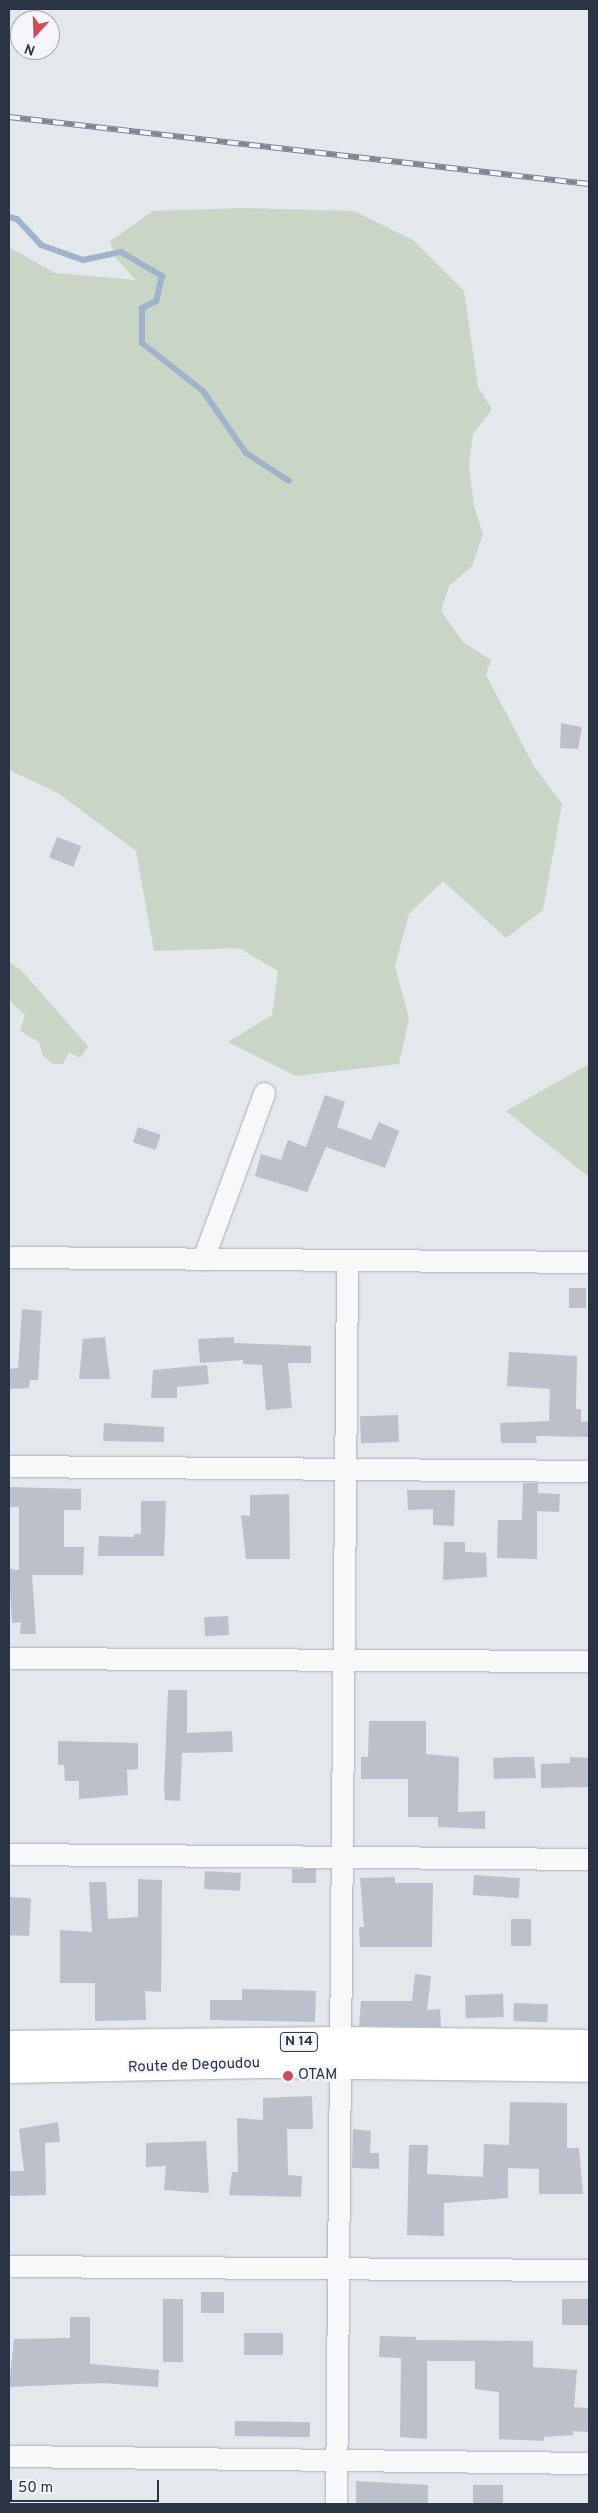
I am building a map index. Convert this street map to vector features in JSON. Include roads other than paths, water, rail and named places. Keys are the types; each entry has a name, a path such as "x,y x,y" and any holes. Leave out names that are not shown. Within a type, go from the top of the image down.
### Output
{"main road":[{"name":"Route de Degoudou","path":"9,2069 337,2052 589,2044"},
{"name":"Route de Degoudou","path":"9,2045 337,2052 589,2068"}],"street":[{"path":"203,1259 264,1093"},
{"path":"9,1257 589,1262"},
{"path":"336,2504 337,2052 341,1857 347,1260"},
{"path":"9,1466 589,1471"},
{"path":"9,1658 589,1661"},
{"path":"9,1854 589,1859"},
{"path":"9,2266 589,2270"},
{"path":"9,2456 589,2463"}],"waterway":[{"path":"9,217 17,219 41,245 83,260 121,252 162,276 156,301 142,308 142,343 203,391 246,453 289,481"}],"railway":[{"path":"9,117 589,184"}],"place":[{"name":"OTAM","path":"288,2076"}]}
